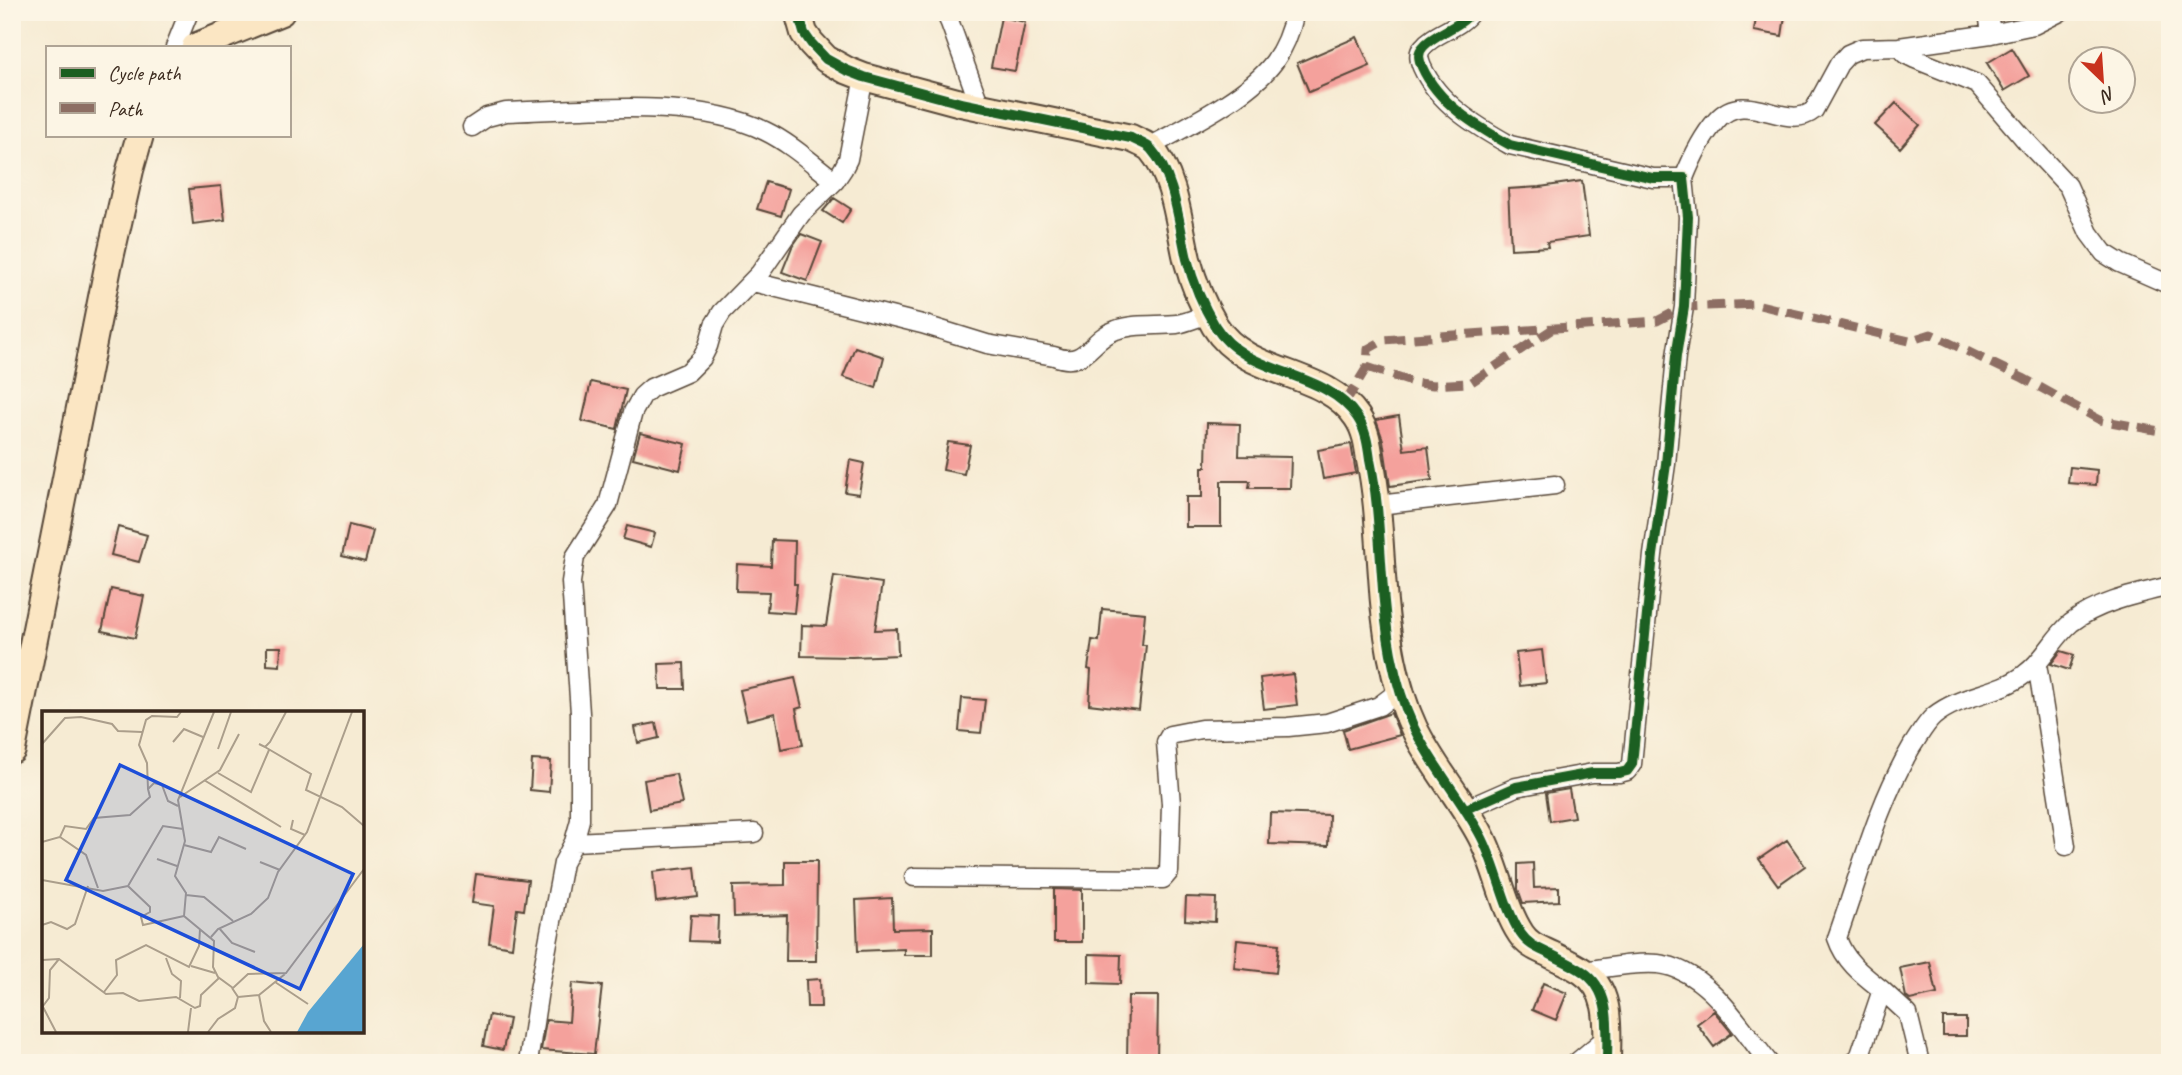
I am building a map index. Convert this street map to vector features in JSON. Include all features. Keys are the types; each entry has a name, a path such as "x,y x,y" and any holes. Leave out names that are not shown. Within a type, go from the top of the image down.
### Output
{"street":[{"path":"175,46 189,12"},
{"path":"197,46 281,12"},
{"path":"797,12 804,33 826,59 864,77 961,103 1131,138 1149,147 1161,164 1173,195 1188,261 1201,300 1216,328 1238,350 1262,363 1328,389 1358,418 1366,436 1378,505 1382,577 1391,653 1400,690 1421,742 1466,809 1492,858 1513,918 1524,938 1531,945 1582,971 1593,981 1602,996 1607,1014 1607,1050 1576,1063"},
{"path":"945,12 980,106"},
{"path":"1149,147 1223,105 1256,81 1273,63 1285,43 1295,12"},
{"path":"1471,12 1452,29 1423,46 1419,52 1429,83 1462,114 1510,145 1653,178 1684,178"},
{"path":"1988,12 1991,34"},
{"path":"1466,809 1517,788 1593,773 1619,774 1627,771 1632,764 1653,555 1684,307 1688,217 1684,178 1695,152 1717,119 1731,110 1748,106 1802,117 1814,110 1839,64 1848,54 1862,48 1899,47 1991,34 2034,25 2060,12"},
{"path":"1899,47 1915,59 1977,84 2068,186 2089,233 2104,253 2170,285"},
{"path":"528,1063 563,863 574,842 580,820 580,713 571,594 573,565 580,548 608,505 639,401 651,388 688,372 696,365 708,346 718,318 752,282 801,214 844,169 864,77"},
{"path":"472,127 487,117 506,112 642,108 687,110 744,122 767,132 835,181"},
{"path":"12,750 108,267 130,170 141,136"},
{"path":"752,282 922,324 987,344 1073,360 1082,357 1097,342 1115,330 1180,323 1209,314"},
{"path":"1378,505 1555,485"},
{"path":"1920,1063 1908,1014 1853,967 1837,938 1896,773 1919,735 1933,717 1946,708 2004,687 2025,675 2037,664 2052,642 2072,623 2092,611 2132,595 2170,586"},
{"path":"2037,664 2066,846"},
{"path":"914,877 1163,879 1169,872 1171,803 1166,742 1170,735 1201,729 1288,727 1327,723 1379,706 1400,690"},
{"path":"574,842 754,833"},
{"path":"1582,971 1659,964 1684,972 1717,998 1769,1063"},
{"path":"1854,1063 1860,1055 1882,990"}],"building":[{"path":"1757,12 1785,16 1782,36 1754,31"},
{"path":"1001,17 1025,22 1015,71 991,67"},
{"path":"1357,37 1370,66 1309,92 1297,63"},
{"path":"2012,48 2029,76 2004,91 1987,63"},
{"path":"1896,103 1920,125 1900,148 1875,125"},
{"path":"1582,181 1589,236 1547,242 1548,247 1511,249 1508,189"},
{"path":"766,182 789,189 781,216 757,209"},
{"path":"221,186 225,220 193,224 189,189"},
{"path":"834,198 851,209 842,223 823,211"},
{"path":"801,234 822,242 807,281 782,272 792,247"},
{"path":"855,347 884,357 876,388 843,377"},
{"path":"591,382 626,390 617,429 582,421"},
{"path":"1399,416 1404,450 1428,447 1432,480 1390,486 1383,440 1376,420"},
{"path":"1207,423 1240,424 1239,456 1291,457 1290,488 1249,488 1250,481 1221,481 1221,527 1186,527 1186,497 1202,497"},
{"path":"640,433 686,444 680,470 633,458"},
{"path":"948,442 970,445 964,474 943,470"},
{"path":"1351,444 1356,473 1323,479 1318,450"},
{"path":"850,460 864,463 859,494 845,492"},
{"path":"2070,467 2097,470 2096,485 2068,483"},
{"path":"349,525 373,531 365,562 342,556"},
{"path":"627,526 655,533 651,547 623,539"},
{"path":"118,527 147,535 139,562 111,555"},
{"path":"772,540 795,541 794,584 797,584 794,613 767,611 769,592 736,591 737,564 771,566"},
{"path":"834,576 882,583 875,630 897,629 898,655 801,656 802,625 826,626"},
{"path":"111,589 144,596 135,638 102,631"},
{"path":"1102,609 1145,613 1142,645 1146,645 1139,710 1089,704 1091,670 1088,669 1092,640 1099,641"},
{"path":"267,647 281,647 280,666 267,665"},
{"path":"1542,650 1546,683 1520,686 1516,653"},
{"path":"2061,651 2074,655 2069,670 2051,664"},
{"path":"684,663 685,689 660,689 659,664"},
{"path":"1293,674 1297,705 1264,709 1260,678"},
{"path":"795,678 802,707 796,709 803,745 781,749 775,713 747,720 740,690"},
{"path":"962,698 985,700 981,733 959,731"},
{"path":"1391,713 1400,735 1348,749 1343,730"},
{"path":"656,723 659,738 638,743 635,727"},
{"path":"532,760 551,761 549,792 530,790"},
{"path":"676,774 682,804 649,810 644,780"},
{"path":"1569,789 1574,817 1550,821 1546,793"},
{"path":"1270,813 1329,815 1328,846 1269,844"},
{"path":"1787,840 1805,866 1778,885 1759,859"},
{"path":"785,861 817,861 816,961 786,961 787,915 734,917 733,886 785,885"},
{"path":"1533,863 1534,888 1559,887 1559,901 1523,903 1518,889 1518,864"},
{"path":"695,867 698,897 656,902 653,872"},
{"path":"476,874 528,880 524,910 517,909 512,947 489,943 494,906 472,903"},
{"path":"1054,889 1082,890 1082,942 1054,942"},
{"path":"1186,897 1216,898 1215,922 1185,920"},
{"path":"892,898 893,929 933,928 933,955 904,955 904,949 858,951 856,900"},
{"path":"691,915 718,916 717,942 689,941"},
{"path":"1237,940 1279,944 1276,973 1234,968"},
{"path":"1089,954 1121,955 1120,984 1089,983"},
{"path":"1930,962 1937,994 1910,1000 1906,997 1900,968"},
{"path":"820,979 821,1007 807,1007 806,980"},
{"path":"572,983 602,986 594,1054 541,1050 546,1020 569,1022"},
{"path":"1543,983 1567,993 1556,1020 1532,1010"},
{"path":"1128,996 1158,996 1157,1063 1127,1063"},
{"path":"1714,1011 1732,1033 1714,1047 1697,1024"},
{"path":"489,1015 509,1019 503,1050 483,1046"},
{"path":"1943,1018 1966,1018 1966,1036 1943,1036"}],"marked path":[{"path":"1345,403 1367,367 1368,349 1384,340 1657,321 1684,307 1755,304 1909,341 1931,334 2023,378 2100,420 2170,433"},
{"path":"1367,367 1411,382 1433,385 1470,383 1551,330"}],"cycle path":[{"path":"798,12 804,33 826,59 864,77 961,103 1131,138 1151,149 1166,173 1175,201 1189,268 1215,326 1229,343 1246,355 1325,389 1343,401 1357,417 1365,432 1375,489 1388,634 1406,710 1429,756 1481,836 1509,912 1521,934 1535,947 1582,971 1599,989 1606,1013 1607,1063"},
{"path":"1466,809 1516,787 1593,773 1619,773 1627,771 1632,764 1653,555 1684,307 1688,217 1684,178 1653,178 1510,145 1471,121 1448,102 1429,80 1419,54 1428,42 1460,23 1471,12"}]}
